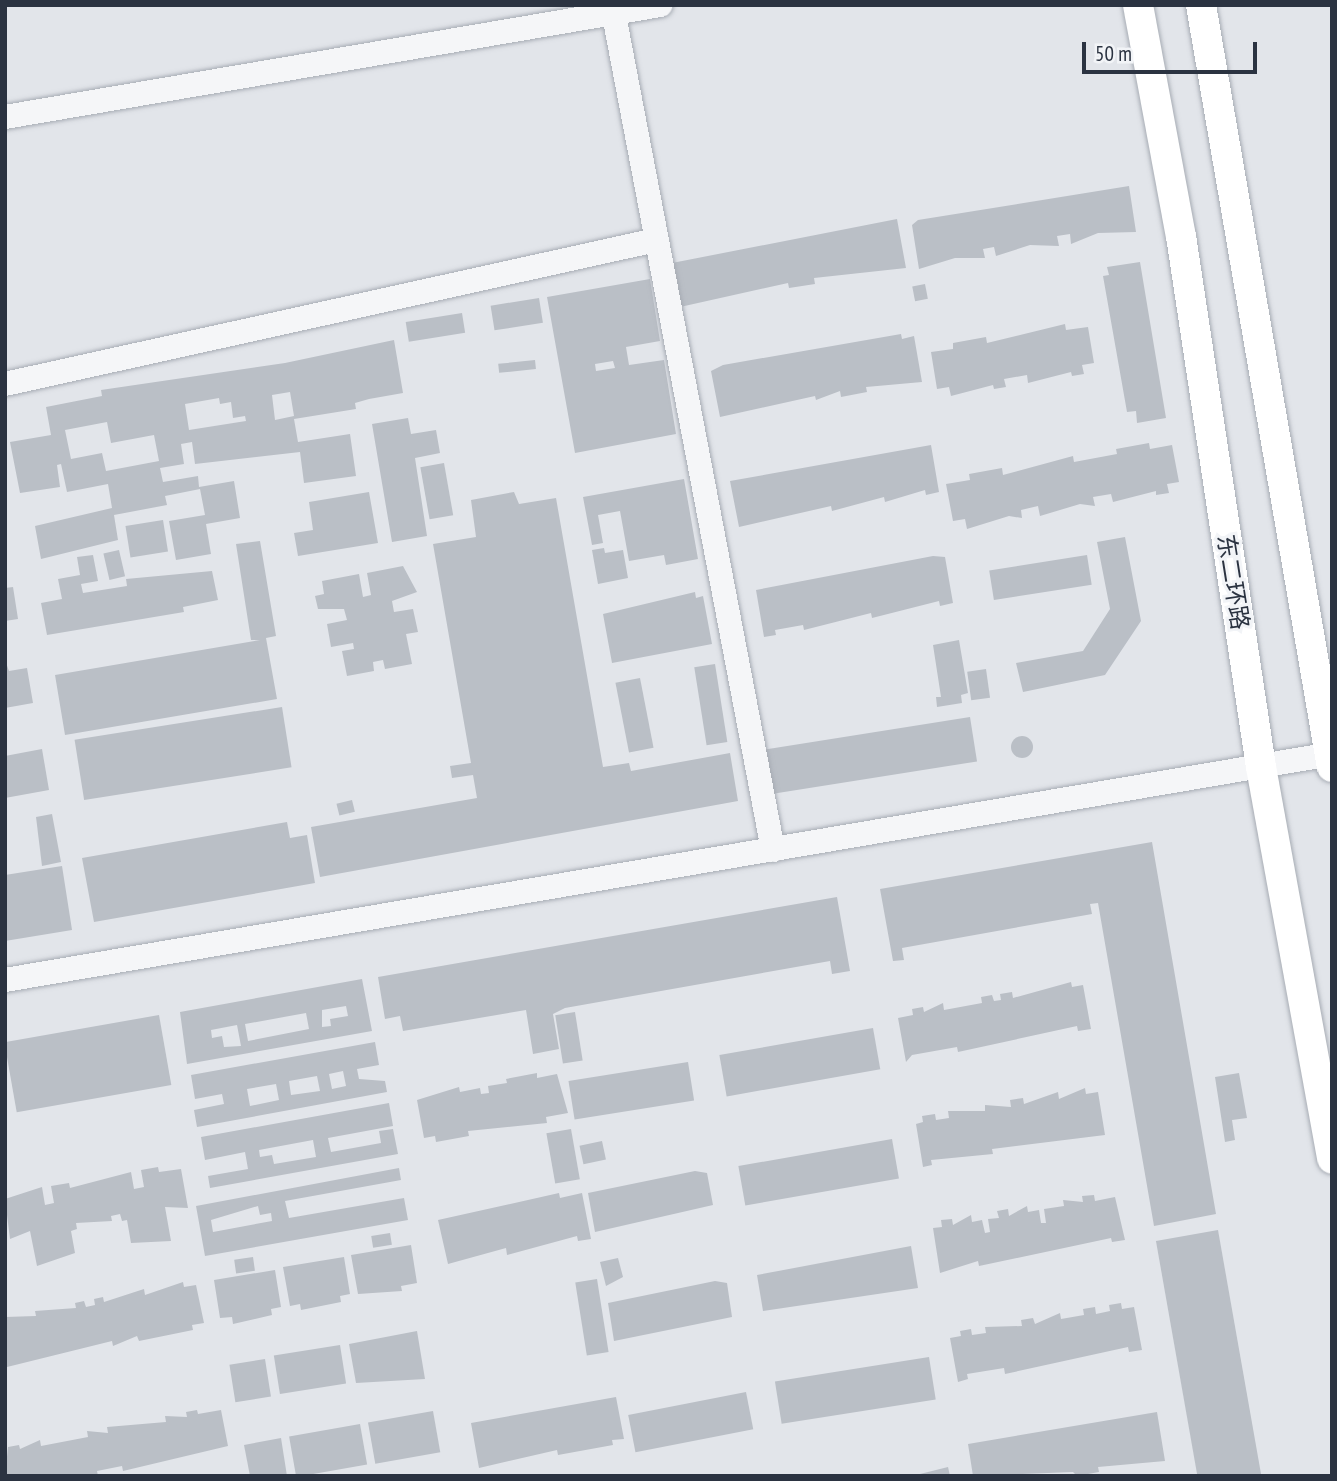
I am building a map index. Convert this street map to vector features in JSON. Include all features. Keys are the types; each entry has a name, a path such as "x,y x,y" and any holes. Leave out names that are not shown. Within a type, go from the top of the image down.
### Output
{"main road":[{"name":"东二环路","path":"1138,5 1181,236 1261,767 1332,1158"},
{"path":"1201,5 1331,758"}],"street":[{"path":"5,117 614,15 660,5"},
{"path":"614,15 773,850"},
{"path":"5,384 656,240"},
{"path":"5,979 1261,767 1331,758"}],"building":[{"path":"1129,186 1136,232 1098,233 1071,244 1070,234 1057,236 1059,246 1030,245 996,256 994,247 983,249 985,258 955,258 919,269 912,225 918,220"},
{"path":"897,219 906,268 814,278 815,284 789,288 788,283 680,307 672,263"},
{"path":"1140,262 1166,418 1137,423 1136,411 1127,412 1103,276 1109,275 1107,267"},
{"path":"650,279 660,341 626,347 629,365 664,360 676,434 575,453 547,297","holes":["613,361 615,368 596,371 595,364"]},
{"path":"925,284 928,299 915,301 912,286"},
{"path":"539,298 543,323 495,330 491,306"},
{"path":"462,313 465,333 409,342 406,322"},
{"path":"1065,324 1066,330 1088,327 1094,363 1082,365 1084,374 1072,376 1071,372 1028,383 1027,375 1004,379 1006,387 994,389 993,385 951,396 949,387 937,389 931,352 953,349 953,343 986,337 987,343"},
{"path":"901,334 902,339 914,336 922,382 866,387 867,392 841,397 840,391 816,400 815,396 720,417 711,371 723,365"},
{"path":"394,340 403,393 355,403 356,409 294,419 298,442 350,434 356,476 304,483 300,452 195,464 192,442 181,444 184,464 160,468 163,482 198,476 199,487 234,481 240,518 206,524 211,554 176,560 169,521 205,515 200,489 165,496 167,505 114,515 118,540 41,559 35,526 112,508 108,484 67,492 61,464 57,465 60,487 20,493 10,442 51,435 46,407 102,396 101,390 285,363","holes":["290,392 294,416 275,420 272,395","219,398 220,404 231,402 233,418 245,416 246,421 189,430 185,404","107,422 111,443 154,435 159,461 106,471 102,453 71,459 65,430"]},
{"path":"535,360 536,369 499,373 498,364"},
{"path":"408,418 411,434 436,430 440,453 415,458 427,536 392,542 372,424"},
{"path":"1149,443 1150,449 1172,445 1179,482 1167,484 1169,493 1156,495 1156,491 1113,502 1111,494 1093,497 1095,506 1080,504 1040,516 1038,506 1021,510 1022,518 1009,516 967,529 965,519 953,521 946,484 970,480 969,474 1002,468 1003,475 1073,456 1074,462 1117,454 1116,449"},
{"path":"931,445 939,492 926,495 925,490 885,502 884,497 832,511 831,506 739,527 730,481"},
{"path":"444,463 453,515 430,519 420,467"},
{"path":"684,479 698,559 666,565 664,555 629,561 620,511 598,515 603,543 592,545 583,497"},
{"path":"369,492 378,543 298,556 294,533 313,530 309,502"},
{"path":"514,492 519,504 556,498 603,767 629,763 631,771 730,753 738,801 320,877 311,827 477,798 473,775 452,778 450,766 471,763 433,544 476,537 471,500"},
{"path":"163,520 168,552 130,558 125,526"},
{"path":"1125,537 1141,621 1105,675 1023,692 1016,663 1083,651 1110,609 1097,542"},
{"path":"260,541 276,636 266,638 277,699 65,735 55,675 260,640 251,640 236,544"},
{"path":"604,548 605,553 623,550 628,578 598,584 592,550"},
{"path":"119,550 125,576 109,580 103,554"},
{"path":"93,555 98,581 81,584 83,593 127,586 126,579 212,571 218,600 183,607 184,612 47,635 41,603 62,599 58,579 80,575 77,557"},
{"path":"1087,555 1092,585 994,600 989,570"},
{"path":"933,556 945,557 953,603 940,606 939,601 872,618 871,613 804,630 803,625 775,630 776,635 764,637 756,590"},
{"path":"403,566 417,592 392,601 394,612 413,609 418,632 406,634 412,664 385,669 383,660 373,662 374,671 347,676 342,651 354,649 353,643 331,647 327,624 347,620 344,609 318,609 315,596 324,594 322,581 359,574 363,597 371,595 367,573"},
{"path":"13,587 18,619 5,621 5,588"},
{"path":"695,592 696,598 703,596 712,644 612,663 603,614"},
{"path":"959,640 968,693 961,695 962,703 937,707 936,697 941,697 933,645"},
{"path":"5,660 9,671 27,668 33,703 5,708"},
{"path":"715,664 727,742 707,745 694,667"},
{"path":"986,669 990,698 971,700 967,672"},
{"path":"640,678 654,748 629,752 615,683"},
{"path":"282,707 292,767 84,800 75,740"},
{"path":"970,717 977,761 760,796 753,751"},
{"path":"1022,736 1030,739 1033,747 1030,755 1022,758 1014,755 1011,747 1014,739"},
{"path":"42,749 49,790 5,798 5,756"},
{"path":"352,800 355,812 339,816 336,804"},
{"path":"52,814 61,862 42,866 36,817"},
{"path":"287,822 290,838 307,835 315,883 94,922 82,858"},
{"path":"1152,842 1216,1214 1154,1226 1098,903 1090,904 1092,914 902,948 904,960 893,961 880,889"},
{"path":"62,866 72,930 5,941 5,875"},
{"path":"837,897 850,971 832,974 830,961 565,1008 553,1014 559,1049 533,1054 526,1010 403,1031 400,1016 385,1019 378,977"},
{"path":"362,979 372,1031 187,1064 180,1012","holes":["346,1006 348,1016 330,1019 331,1026 322,1027 322,1010","306,1013 309,1029 248,1041 245,1024","237,1025 241,1046 224,1047 222,1036 212,1038 211,1030"]},
{"path":"1071,982 1072,987 1083,985 1091,1029 1078,1031 1077,1026 958,1052 957,1047 912,1055 906,1062 898,1018 913,1015 912,1009 923,1007 924,1012 943,1003 944,1010 982,1003 981,997 992,995 994,1001 1001,1000 1000,994 1012,992 1013,998"},
{"path":"575,1012 583,1060 563,1064 555,1015"},
{"path":"159,1015 171,1085 17,1112 5,1042"},
{"path":"873,1028 880,1069 727,1096 719,1055"},
{"path":"375,1042 379,1065 357,1069 359,1079 385,1081 387,1092 197,1127 194,1110 224,1104 222,1094 195,1099 191,1075","holes":["343,1071 346,1086 332,1089 329,1074","317,1076 320,1091 291,1095 289,1081","276,1084 279,1100 250,1106 247,1089"]},
{"path":"688,1062 694,1101 575,1119 568,1081"},
{"path":"537,1073 537,1078 557,1074 568,1113 546,1117 547,1123 468,1131 469,1136 436,1142 435,1136 424,1138 417,1100 459,1087 460,1092 480,1088 481,1094 489,1093 488,1086 507,1083 506,1079"},
{"path":"1239,1073 1247,1118 1232,1120 1235,1140 1225,1142 1215,1077"},
{"path":"1085,1088 1086,1094 1098,1092 1105,1135 992,1149 993,1154 931,1160 932,1165 923,1167 916,1124 923,1122 922,1116 935,1114 936,1120 949,1118 948,1111 985,1111 985,1105 1011,1107 1010,1100 1023,1098 1024,1104 1058,1092 1059,1099"},
{"path":"389,1103 393,1126 328,1138 331,1152 381,1143 379,1131 393,1129 398,1154 210,1188 208,1176 248,1169 245,1152 205,1160 201,1137","holes":["313,1140 316,1157 274,1164 272,1155 260,1157 259,1150"]},
{"path":"571,1129 580,1179 555,1184 546,1133"},
{"path":"892,1139 899,1178 745,1205 738,1166"},
{"path":"602,1141 606,1160 583,1164 580,1146"},
{"path":"158,1167 159,1172 181,1169 188,1208 165,1207 171,1241 131,1243 127,1220 122,1221 120,1214 111,1216 112,1221 76,1223 77,1229 71,1231 75,1253 37,1266 30,1231 10,1239 5,1199 42,1187 45,1205 54,1203 51,1186 69,1183 70,1188 131,1172 134,1189 144,1187 141,1170"},
{"path":"399,1168 401,1180 285,1201 289,1218 404,1198 408,1220 205,1256 196,1206","holes":["258,1206 260,1215 271,1213 272,1221 213,1232 211,1220"]},
{"path":"695,1171 707,1173 713,1205 595,1232 588,1193"},
{"path":"559,1193 560,1198 582,1193 591,1239 578,1241 577,1236 507,1255 506,1248 448,1264 438,1220"},
{"path":"1094,1195 1095,1201 1115,1197 1125,1240 1112,1242 1111,1238 979,1266 978,1261 940,1273 933,1228 942,1227 941,1220 952,1219 953,1225 971,1215 972,1222 982,1220 985,1233 990,1232 988,1219 999,1218 997,1211 1008,1209 1009,1216 1027,1206 1028,1212 1039,1210 1041,1223 1046,1223 1044,1209 1064,1206 1063,1200 1083,1202 1082,1196"},
{"path":"1218,1230 1261,1476 1197,1476 1156,1241"},
{"path":"390,1233 392,1245 373,1248 371,1236"},
{"path":"411,1245 417,1283 401,1286 402,1291 358,1294 351,1255"},
{"path":"911,1246 918,1288 763,1311 757,1275"},
{"path":"253,1257 255,1271 236,1274 234,1260"},
{"path":"344,1257 350,1294 340,1296 341,1302 301,1310 300,1304 290,1306 283,1267"},
{"path":"618,1258 623,1277 606,1286 600,1262"},
{"path":"275,1270 281,1307 271,1309 272,1315 233,1324 232,1317 220,1318 214,1280"},
{"path":"597,1279 609,1352 587,1356 575,1282"},
{"path":"715,1281 727,1283 732,1317 614,1341 608,1303"},
{"path":"183,1282 184,1287 196,1285 204,1323 192,1325 193,1330 139,1341 137,1336 113,1346 112,1341 7,1367 5,1317 36,1316 35,1311 76,1308 75,1303 84,1301 86,1307 95,1305 94,1299 103,1297 104,1302 144,1289 145,1295"},
{"path":"1121,1303 1122,1309 1134,1307 1142,1350 1129,1352 1128,1347 1005,1374 1004,1368 967,1374 968,1379 958,1382 950,1338 961,1336 960,1331 971,1329 972,1335 986,1333 985,1327 1022,1326 1021,1320 1033,1318 1035,1324 1060,1313 1061,1319 1084,1315 1083,1309 1095,1307 1096,1314 1110,1311 1109,1305"},
{"path":"417,1331 425,1379 356,1383 349,1344"},
{"path":"340,1345 346,1384 280,1394 274,1355"},
{"path":"929,1357 936,1399 782,1424 775,1381"},
{"path":"265,1359 271,1397 235,1402 229,1365"},
{"path":"746,1392 753,1429 635,1452 628,1415"},
{"path":"616,1397 624,1439 612,1440 613,1445 558,1455 557,1450 479,1468 471,1423"},
{"path":"197,1410 198,1414 221,1410 228,1446 123,1471 122,1466 97,1471 98,1476 5,1476 8,1447 19,1445 20,1449 40,1440 41,1446 88,1437 87,1431 108,1433 107,1427 166,1422 165,1416 187,1417 186,1412"},
{"path":"433,1411 440,1452 375,1464 368,1422"},
{"path":"1157,1412 1165,1461 1098,1467 1099,1472 1077,1476 1073,1472 973,1476 968,1444"},
{"path":"360,1424 367,1464 296,1476 289,1437"},
{"path":"281,1438 287,1476 250,1476 244,1445"},
{"path":"948,1467 950,1476 920,1476 920,1474"}]}
